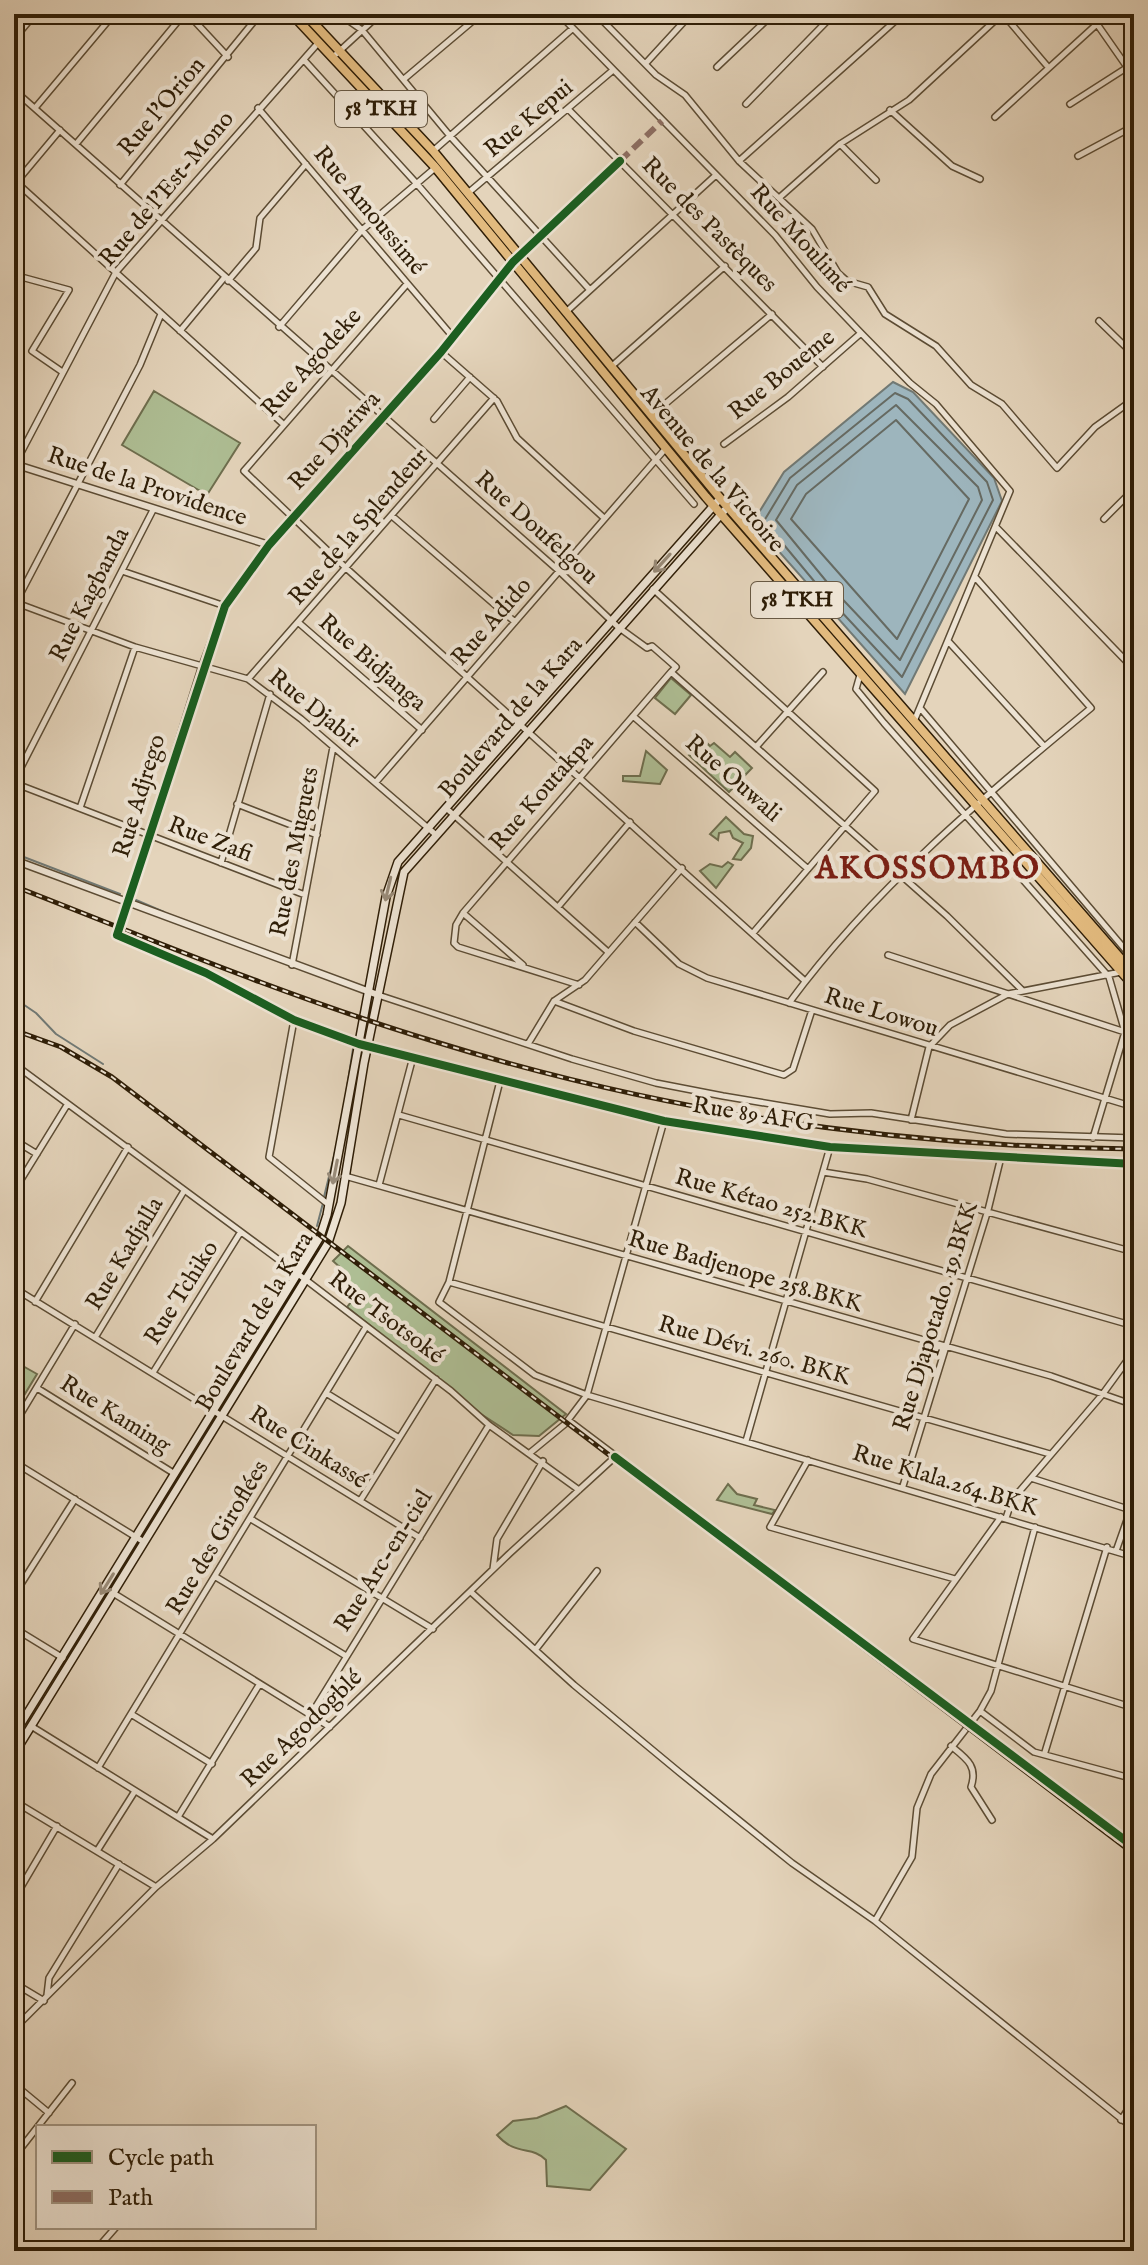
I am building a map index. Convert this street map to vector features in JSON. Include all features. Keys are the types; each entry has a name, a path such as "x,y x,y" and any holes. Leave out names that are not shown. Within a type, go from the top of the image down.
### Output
{"highway":[{"name":"Avenue de la Victoire","path":"292,14 322,39 433,151 666,448 724,510 901,717 1134,974"},
{"name":"Avenue de la Victoire","path":"305,14 322,39"},
{"name":"Avenue de la Victoire","path":"336,53 566,312 652,415 717,502"},
{"name":"Avenue de la Victoire","path":"724,510 915,719 978,801"},
{"name":"Avenue de la Victoire","path":"1128,964 1134,986"}],"main road":[{"name":"Boulevard de la Kara","path":"302,1277 324,1228 368,1046 368,993 391,875 427,827 717,502"},
{"name":"Boulevard de la Kara","path":"14,1754 332,1232 347,1177 368,1046 401,878 435,834 724,510"},
{"name":"Boulevard de la Kara","path":"14,1735 175,1474 222,1414"},
{"path":"14,1716 31,1726"}],"street":[{"path":"23,14 30,20"},
{"path":"14,39 35,14"},
{"path":"34,108 114,14"},
{"path":"76,144 186,14 228,57"},
{"name":"Rue l'Orion","path":"120,185 228,57 260,14"},
{"path":"339,14 362,30 450,136 490,175 590,290"},
{"path":"336,53 380,14"},
{"path":"404,79 481,14"},
{"name":"Rue Moulimé","path":"559,14 775,235 817,287 861,333 936,404 1010,491 996,526"},
{"path":"596,14 619,41 656,75 685,95 739,161 812,229 838,273 847,281 868,287 885,314 936,346 971,385 1002,404 1057,468 1095,427 1134,399"},
{"path":"646,63 691,14"},
{"path":"717,67 773,14"},
{"path":"746,104 834,14"},
{"path":"779,198 840,144 909,100 1002,14 1048,67"},
{"path":"1090,14 1127,67"},
{"path":"995,117 1108,14"},
{"path":"739,161 900,15"},
{"path":"433,151 572,29"},
{"name":"Rue de l'Est-Mono","path":"14,465 116,272 322,39"},
{"path":"304,60 417,184 694,504"},
{"path":"1070,104 1134,63"},
{"name":"Rue Kepui","path":"468,193 612,71"},
{"name":"Rue Doufelgou","path":"14,90 559,571 618,627 647,648 652,646 676,667 671,672 901,875 1022,990"},
{"name":"Rue Amoussimé","path":"258,108 453,337"},
{"name":"Rue des Pastèques","path":"569,110 823,367"},
{"path":"890,110 952,166 980,179"},
{"path":"1078,156 1134,126"},
{"path":"60,130 15,184 282,423"},
{"path":"840,144 876,180"},
{"path":"516,259 620,161"},
{"path":"180,331 256,248 260,218 306,164"},
{"path":"279,327 362,230 435,167"},
{"path":"566,312 716,175"},
{"name":"Rue Djariwa","path":"202,667 225,606 269,545 441,352 516,259"},
{"path":"611,366 725,266"},
{"path":"15,277 69,290 32,351 61,371"},
{"name":"Rue Agodeke","path":"293,518 244,467 407,284"},
{"path":"15,604 140,365 161,314"},
{"path":"652,415 772,314"},
{"path":"1099,321 1134,355"},
{"name":"Rue Boueme","path":"724,444 823,367 861,333"},
{"path":"441,352 494,398 517,438 604,519"},
{"path":"434,419 470,377"},
{"name":"Rue de la Splendeur","path":"248,679 494,398"},
{"name":"Rue Adido","path":"376,782 666,448"},
{"name":"Rue de la Providence","path":"14,465 269,545"},
{"path":"1104,519 1134,489"},
{"name":"Rue Kagbanda","path":"14,782 153,510"},
{"path":"392,516 515,622"},
{"path":"293,518 805,981"},
{"path":"915,719 996,526 1129,664"},
{"path":"122,571 225,606"},
{"path":"789,1003 805,981 901,875 978,801 1091,708 975,577"},
{"path":"653,588 872,787 874,795 753,933"},
{"name":"Rue Djabir","path":"15,604 135,647 248,679 333,746 435,834"},
{"name":"Rue Bidjanga","path":"299,623 422,730"},
{"path":"948,641 1044,746"},
{"path":"80,808 135,647"},
{"name":"Rue Adjrego","path":"117,936 202,667"},
{"name":"Rue Koutakpa","path":"525,967 464,950 454,943 456,925 506,861 671,672"},
{"path":"756,747 823,672"},
{"path":"861,672 856,689 1109,977 1125,1032 1093,1138"},
{"path":"221,863 270,694"},
{"path":"911,1120 929,1047 950,1025 1008,994 1109,977 1128,964 921,709"},
{"name":"Rue Ouwali","path":"633,716 808,869"},
{"path":"884,723 901,717"},
{"name":"Rue des Muguets","path":"292,966 333,746"},
{"name":"Rue Zafi","path":"14,782 305,895"},
{"path":"237,804 317,835"},
{"path":"445,808 608,952"},
{"path":"558,907 630,822"},
{"path":"14,860 368,993 656,1083 830,1114 871,1113 1006,1134 1134,1138"},
{"path":"528,1044 554,1001 579,985 682,868"},
{"path":"463,913 525,967 579,985"},
{"name":"Rue Lowou","path":"635,922 692,972 929,1047 1134,1107"},
{"name":"Rue 89 AFG","path":"117,936 206,973 294,1020 368,1046 664,1121 830,1147 1134,1164"},
{"path":"888,955 1125,1032"},
{"path":"554,1001 634,1031 784,1075 793,1069 812,1010"},
{"path":"294,1020 269,1157 329,1205"},
{"path":"379,1185 413,1057"},
{"name":"Rue Tsotsoké","path":"14,1064 302,1277 436,1379 489,1425 531,1452 579,1490"},
{"path":"449,1282 465,1209 500,1081"},
{"path":"14,1191 67,1105"},
{"name":"Rue Kétao 252.BKK","path":"399,1115 1134,1326"},
{"path":"531,1452 573,1415 587,1395 664,1121"},
{"path":"14,1140 37,1154"},
{"path":"35,1302 128,1147"},
{"path":"746,1441 830,1147"},
{"name":"Rue Djapotado. 19.BKK","path":"903,1486 988,1210 1001,1157"},
{"path":"823,1172 867,1179 988,1210 1134,1252"},
{"name":"Rue Badjenope 258.BKK","path":"347,1177 1051,1376 1134,1405"},
{"name":"Rue Kadjalla","path":"96,1336 184,1191"},
{"name":"Rue Tchiko","path":"154,1372 240,1233"},
{"name":"Rue Dévi. 260. BKK","path":"449,1282 1050,1454"},
{"name":"Rue Klala.264.BKK","path":"449,1282 439,1302 535,1375 587,1395 903,1486 1134,1557"},
{"name":"Rue Cinkassé","path":"14,1288 420,1538"},
{"path":"14,1425 75,1324"},
{"name":"Rue des Giroflées","path":"98,1768 366,1327"},
{"path":"1134,1351 1102,1395 1012,1500 1003,1518 913,1639 1064,1688 1134,1706"},
{"path":"360,1501 436,1379"},
{"name":"Rue Kaming","path":"37,1388 175,1474"},
{"path":"326,1393 399,1438"},
{"path":"573,1415 615,1457 1134,1847"},
{"name":"Rue Arc-en-ciel","path":"310,1716 489,1425"},
{"name":"Rue Agodogblé","path":"14,2029 156,1887 213,1839 472,1593 493,1569 615,1457"},
{"path":"808,1460 770,1527 955,1579"},
{"path":"493,1569 497,1539 544,1462"},
{"path":"15,1464 144,1542"},
{"path":"1031,1478 1131,1510"},
{"path":"14,1595 75,1499"},
{"path":"1116,1551 1134,1500"},
{"path":"251,1519 433,1629"},
{"path":"875,1921 912,1857 917,1808 931,1774 980,1711 997,1667 1035,1527"},
{"path":"1045,1752 1107,1547"},
{"path":"536,1649 597,1571"},
{"path":"216,1577 346,1656"},
{"path":"113,1593 330,1727"},
{"path":"472,1593 574,1685 792,1863 875,1921 1134,2129"},
{"path":"14,1628 63,1658"},
{"path":"178,1818 259,1685"},
{"path":"980,1711 1034,1752 1045,1752 1134,1779"},
{"path":"131,1714 212,1764"},
{"path":"31,1726 213,1839"},
{"path":"951,1746 971,1763 975,1774 971,1787 992,1820"},
{"path":"97,1851 135,1791"},
{"path":"14,1801 156,1887"},
{"path":"14,1899 57,1826"},
{"path":"14,1983 45,1999 49,1978 119,1864"},
{"path":"39,2125 72,2083"},
{"path":"14,2084 49,2113"},
{"path":"1121,2120 1134,2100"},
{"path":"14,2157 36,2129"},
{"path":"95,2251 114,2229"}],"green space":[{"path":"154,391 240,443 207,495 122,445"},
{"path":"671,678 691,695 675,714 655,698"},
{"path":"704,740 710,746 714,743 730,757 735,752 752,768 729,792 689,755"},
{"path":"646,751 667,770 660,784 623,781 623,776 640,776"},
{"path":"726,817 744,834 753,836 751,848 741,860 733,859 743,843 733,838 730,831 719,833 718,840 710,834"},
{"path":"728,862 733,865 716,888 700,871 710,864 722,867"},
{"path":"348,1246 566,1414 539,1436 513,1435 481,1414 347,1307 356,1296 336,1277 343,1270 333,1261"},
{"path":"14,1361 37,1374 14,1412"},
{"path":"728,1484 737,1494 757,1499 754,1505 775,1510 772,1514 717,1500"},
{"path":"566,2106 626,2149 590,2190 547,2186 546,2160 535,2153 511,2146 497,2135 513,2121 537,2118"}],"water":[{"path":"893,382 913,392 994,478 1002,501 905,694 753,522 784,472"}],"waterway":[{"path":"16,854 120,894"},
{"path":"136,900 164,912"},
{"path":"14,998 36,1013 56,1034 103,1064"},
{"path":"344,1107 353,1049"},
{"path":"324,1197 336,1148"},
{"path":"317,1226 323,1203"}],"railway":[{"path":"14,886 327,1006 433,1041 605,1088 692,1106 868,1133 1045,1147 1134,1149"},
{"path":"14,1030 61,1047 112,1077 1134,1854"}],"marked path":[{"path":"620,161 662,121"}],"cycle path":[{"path":"620,161 513,262 441,352 269,545 225,606 117,935 206,973 294,1020 359,1044 664,1121 830,1147 1134,1164"},
{"path":"615,1457 1134,1847"}],"district":[{"name":"AKOSSOMBO","path":"928,869"}]}
